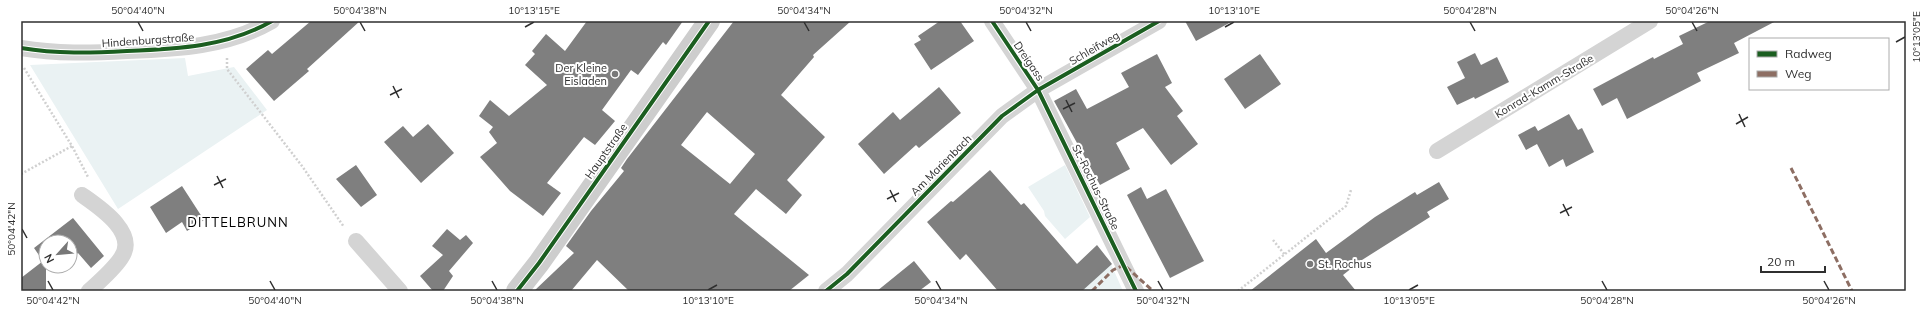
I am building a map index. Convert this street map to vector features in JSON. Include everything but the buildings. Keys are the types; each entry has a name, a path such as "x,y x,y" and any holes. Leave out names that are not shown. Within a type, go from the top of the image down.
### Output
{"street":[{"name":"Hindenburgstraße","path":"21,48 47,52 82,53 203,46 226,41 272,21"},
{"name":"Hauptstraße","path":"517,291 539,263 709,21"},
{"name":"Dreigass","path":"992,21 1038,90"},
{"name":"Schleifweg","path":"1038,90 1159,21"},
{"name":"Konrad-Kamm-Straße","path":"1437,151 1650,21"},
{"name":"Am Marienbach","path":"826,291 847,274 1002,116 1038,90"},
{"name":"St.-Rochus-Straße","path":"1038,90 1136,291"},
{"path":"88,199 111,218 125,235 126,248 122,257 111,270 89,291"},
{"path":"356,241 400,291"}],"path":[{"path":"226,41 227,68 302,166 338,219"},
{"path":"23,66 72,146 95,190 88,199"},
{"path":"21,174 72,146"},
{"path":"1238,291 1346,206 1351,190"},
{"path":"1273,240 1285,255"}],"shaded area":[{"path":"185,58 188,76 234,67 267,110 118,209 30,65"},
{"path":"1065,165 1090,217 1065,239 1045,216 1044,211 1028,187"},
{"path":"1111,264 1123,291 1081,291"}],"marked path":[{"path":"1791,168 1852,291"},
{"path":"1092,291 1113,270 1124,265 1153,291"}],"cycle path":[{"path":"21,48 87,53 183,47 220,41 255,30 272,21"},
{"path":"517,291 539,263 709,21"},
{"path":"992,21 1038,90 1136,291"},
{"path":"826,291 847,274 1002,116 1038,90 1159,21"}],"place":[{"name":"Der Kleine Eisladen","path":"615,74"},
{"name":"St. Rochus","path":"1310,264"}],"district":[{"name":"DITTELBRUNN","path":"238,222"}]}
